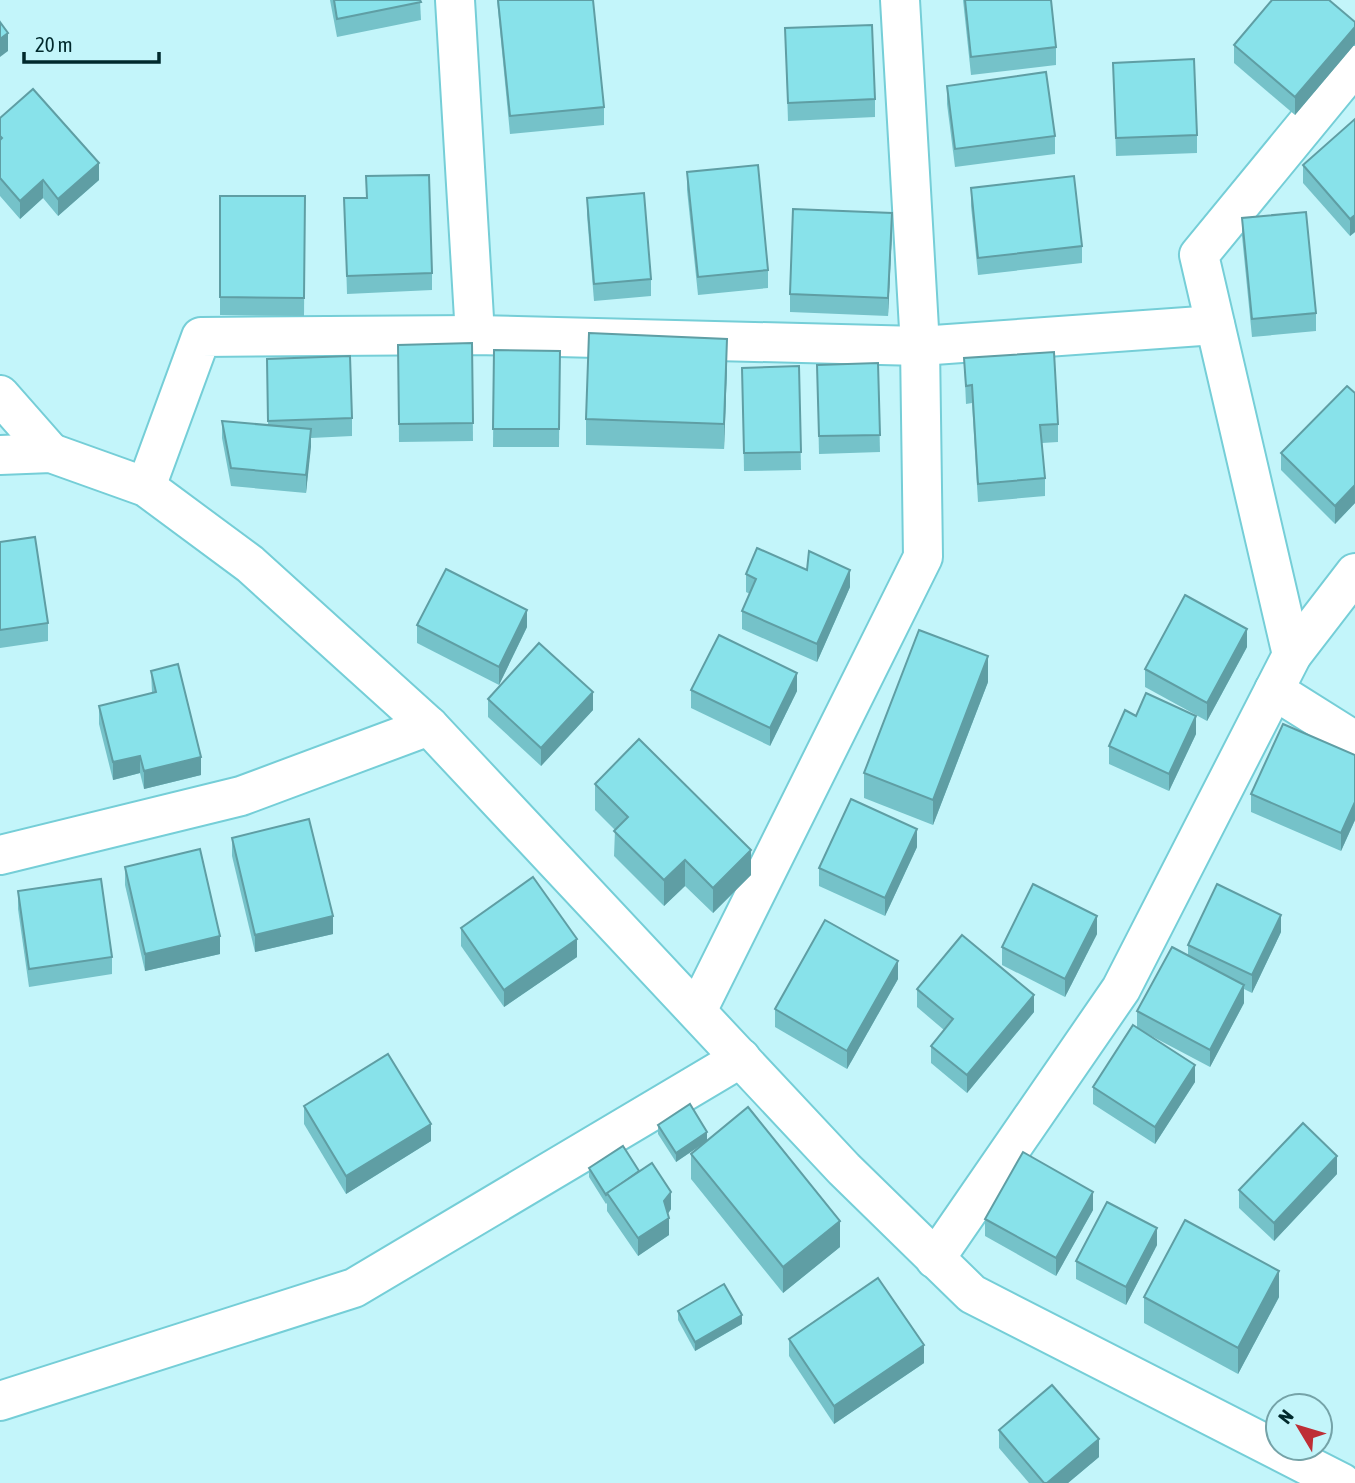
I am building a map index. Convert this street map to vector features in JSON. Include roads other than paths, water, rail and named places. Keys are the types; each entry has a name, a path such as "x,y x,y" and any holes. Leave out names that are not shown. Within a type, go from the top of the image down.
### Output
{"street":[{"path":"455,0 475,335"},
{"path":"697,1011 923,557 920,346 900,0"},
{"path":"1292,655 1199,255 1355,65"},
{"path":"146,487 201,337 475,335 920,346 1216,325"},
{"path":"0,395 51,453"},
{"path":"0,455 51,453 146,487 250,564 429,726 844,1169 972,1294 1343,1483 1355,1465"},
{"path":"935,1259 1121,989 1292,655 1355,573"},
{"path":"1274,690 1355,741"},
{"path":"0,855 241,796 429,726"},
{"path":"0,1401 354,1288 741,1058"}]}
